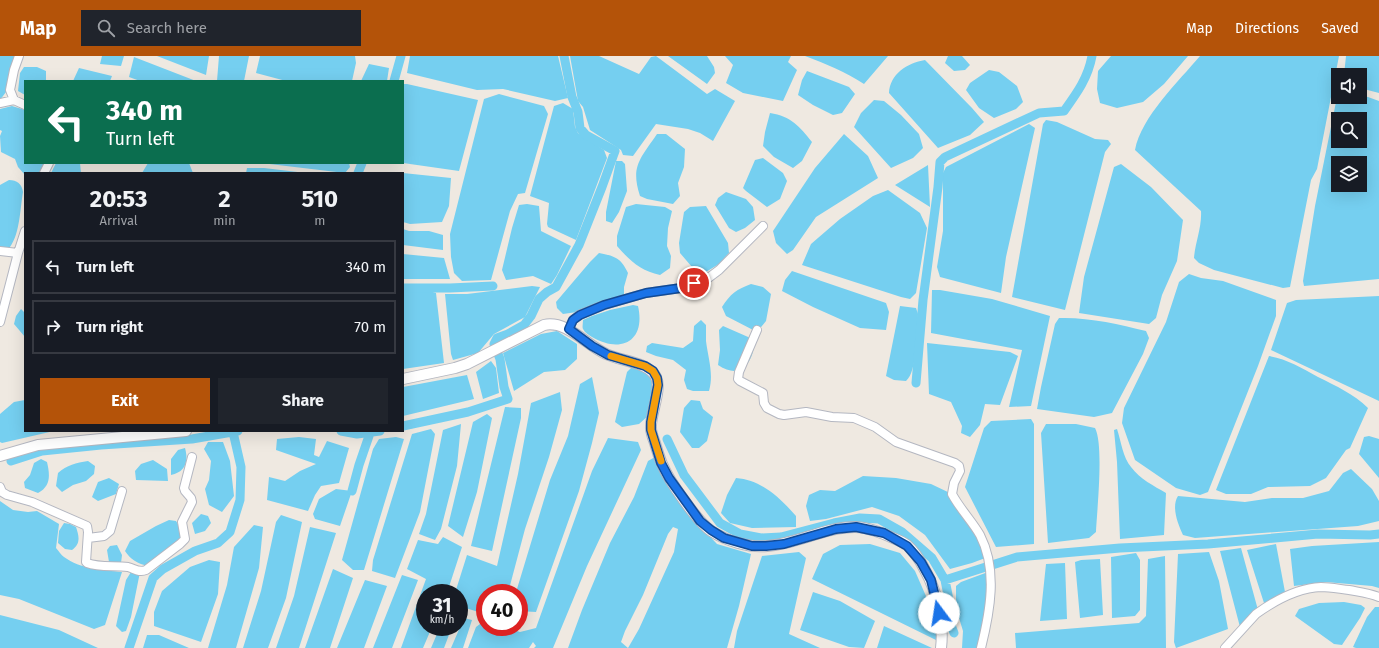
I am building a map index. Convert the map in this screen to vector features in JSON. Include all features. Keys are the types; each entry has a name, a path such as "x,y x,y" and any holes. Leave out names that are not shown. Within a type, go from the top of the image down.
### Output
{"street":[{"path":"14,100 10,90 14,70 19,56"},
{"path":"1,104 14,100 24,105"},
{"path":"569,329 573,320 580,315 604,305 646,293 681,288 707,278 719,270 763,226"},
{"path":"0,322 24,234"},
{"path":"0,251 18,252"},
{"path":"404,379 462,366 544,325 552,323 569,329 592,346 608,355 645,366 653,371 657,378 658,385 651,422 651,430 661,463 669,478 700,521 724,538 752,546 784,544 836,529 856,527 884,533 907,546 921,562 931,580 942,623 941,648"},
{"path":"757,330 739,372 738,379 763,393 764,403 767,408 784,415 806,412 832,417 854,418 876,427 896,442 955,463 959,466 960,471 954,483 952,494 980,537 987,556 991,575 987,624 981,648"},
{"path":"0,456 38,446 176,432"},
{"path":"0,487 2,492 7,495 32,502 85,524 87,526 88,538 87,563 126,567 141,572 146,570 185,539 182,522 192,502 184,488 192,457"},
{"path":"88,538 104,536 110,531 122,491"},
{"path":"1225,648 1256,614 1294,593 1306,589 1327,588 1366,592 1379,597"}],"water":[{"path":"0,56 16,56 6,92 0,100"},
{"path":"102,56 124,56 121,66 100,64"},
{"path":"157,56 209,56 206,75"},
{"path":"219,56 249,56 244,80 217,80"},
{"path":"260,56 355,56 356,63 352,80 282,80 256,73"},
{"path":"410,56 558,56 568,98 555,101 503,89 477,90 407,73"},
{"path":"570,56 599,56 639,74 651,57 656,56 707,94 715,89 735,101 713,141 700,133 688,129 656,124 633,156 623,155 621,150 590,130 583,107 578,101"},
{"path":"668,56 707,56 714,67 715,73 707,84"},
{"path":"725,56 791,56 788,62 797,70 783,101 743,93 726,83 733,65"},
{"path":"805,56 888,56 864,84 843,72"},
{"path":"948,56 962,56 970,65 965,70 954,71 945,63"},
{"path":"1111,56 1188,56 1164,84 1143,102 1117,108 1100,103 1097,89 1098,71"},
{"path":"1200,56 1339,56 1337,68 1331,68 1331,97 1317,169 1311,180 1290,287 1283,288 1214,270 1199,263 1194,258 1201,211 1135,150 1145,125 1153,112"},
{"path":"1346,56 1379,56 1379,93 1367,90 1367,68 1345,68"},
{"path":"134,57 193,80 137,80 129,77"},
{"path":"925,60 984,122 970,135 938,148 889,93 893,80 901,70 912,64"},
{"path":"369,64 389,68 387,80 361,80"},
{"path":"24,67 37,67 46,71 46,80 24,80 24,94 18,91 20,73"},
{"path":"79,68 112,76 110,80 73,80"},
{"path":"989,70 999,72 1017,86 1023,102 1016,109 994,118 979,108 966,90 970,83"},
{"path":"807,71 849,87 855,94 842,113 833,115 813,105 798,95 802,80"},
{"path":"404,84 478,100 459,171 404,163"},
{"path":"499,94 544,106 548,114 525,193 518,194 510,211 491,280 462,281 454,273 451,257 450,234 484,99"},
{"path":"1367,97 1379,101 1379,279 1304,286 1303,281 1315,206 1331,127 1331,148 1367,148 1367,112 1334,112 1336,104 1367,104"},
{"path":"874,100 884,101 901,115 919,134 923,148 913,158 891,168 854,127 861,113"},
{"path":"563,103 573,109 575,127 578,133 604,150 607,158 576,240 548,227 549,203 530,196 554,106"},
{"path":"12,106 24,110 24,164 44,164 40,172 24,172 24,174 18,167 15,159 1,152 0,136 2,131 0,130 0,109"},
{"path":"770,113 777,114 794,123 812,142 802,161 793,168 774,157 763,146"},
{"path":"1046,120 1057,122 1095,139 1108,140 1111,144 1105,152 1065,310 1012,297 1043,124"},
{"path":"1029,124 1035,128 1006,257 1001,293 940,277 937,267 943,231 943,173 946,167"},
{"path":"657,134 666,134 685,149 684,167 678,183 680,196 673,204 647,199 640,196 637,186 636,177 639,163"},
{"path":"844,134 868,156 878,178 816,217 793,250 787,254 776,243 773,231 815,168"},
{"path":"763,158 783,173 787,181 780,199 767,207 743,188 755,160"},
{"path":"616,161 622,161 625,164 627,191 619,212 612,223 606,221 606,212"},
{"path":"56,164 80,164 81,172 52,172"},
{"path":"147,164 189,164 193,172 143,172"},
{"path":"269,164 349,164 350,167 346,172"},
{"path":"1121,164 1151,187 1183,220 1177,261 1162,295 1156,318 1149,324 1079,313 1084,277 1114,167"},
{"path":"928,165 930,207 895,185"},
{"path":"247,168 264,168 298,172 246,172"},
{"path":"404,173 451,178 449,206 442,222 410,224 404,222"},
{"path":"9,180 19,183 23,192 16,235 10,247 0,248 0,185"},
{"path":"888,190 920,213 927,228 916,293 910,299 802,265 811,244 840,219 873,196"},
{"path":"726,192 746,199 753,207 755,220 745,228 736,232 729,228 715,205 718,198"},
{"path":"527,204 539,206 541,231 571,246 551,284 533,276 506,280 502,270 519,205"},
{"path":"636,204 665,207 672,211 668,228 667,246 671,256 670,268 660,275 647,271 636,265 617,246 617,236 626,207"},
{"path":"706,206 728,243 729,253 719,264 701,275 698,274 680,253 679,243 684,212 690,207"},
{"path":"404,229 409,231 429,231 443,235 443,250 404,245"},
{"path":"599,253 617,258 623,264 628,273 624,287 624,296 600,302 584,311 563,314 557,308 556,302"},
{"path":"404,254 444,258 450,279 404,279"},
{"path":"792,271 886,303 889,312 886,330 860,328 782,291 785,280"},
{"path":"1189,274 1201,278 1223,281 1276,300 1276,316 1258,366 1208,492 1200,495 1176,488 1135,460 1122,423 1124,408 1166,322 1179,282"},
{"path":"751,284 763,287 771,294 766,321 757,332 726,316 722,307 734,292"},
{"path":"532,286 540,287 525,317 494,334 478,353 453,360 451,354 445,294 467,294"},
{"path":"426,290 436,293 444,363 404,369 404,292"},
{"path":"932,290 992,299 1050,316 1031,406 1009,407 1022,350 931,333"},
{"path":"1379,296 1379,401 1271,350 1287,303 1296,300"},
{"path":"633,305 638,306 640,318 635,336 629,341 621,344 603,342 588,335 583,329 583,320 610,310"},
{"path":"900,306 916,308 918,314 915,360 910,376 906,381 894,380 886,376"},
{"path":"21,309 24,312 24,336 14,324 16,316"},
{"path":"1059,318 1092,320 1146,331 1149,338 1143,354 1112,413 1094,417 1037,409 1055,324"},
{"path":"701,320 706,325 706,341 711,378 709,391 693,391 687,389 684,380 686,370 673,360 646,352 647,346 652,343 683,348 693,341 694,326"},
{"path":"723,326 755,340 749,362 740,370 734,371 718,365 720,350 719,330"},
{"path":"557,331 577,344 577,359 565,370 544,372 514,391 503,353 541,334"},
{"path":"927,343 1010,352 1018,356 1000,405 985,404 980,425 970,437 961,433 962,426 951,402 929,394"},
{"path":"1269,356 1282,359 1300,367 1344,391 1368,408 1350,448 1346,450 1326,478 1310,486 1268,487 1251,494 1226,494 1216,490"},
{"path":"491,361 496,368 499,393 483,399 476,372"},
{"path":"636,367 649,374 655,385 649,415 639,424 622,427 615,422 627,372 631,368"},
{"path":"467,375 474,399 404,416 404,387"},
{"path":"592,377 599,413 579,491 536,612 528,612 528,584 519,584 550,480 568,436 580,384"},
{"path":"560,392 562,410 549,457 525,529 510,584 476,584 476,611 468,609 468,584 458,584 467,555 497,566 518,474 531,403"},
{"path":"24,400 24,432 50,432 2,443 0,442 0,414 14,402"},
{"path":"691,400 700,401 703,409 713,417 707,441 699,448 692,448 680,432 684,408"},
{"path":"505,407 521,408 521,418 492,551 471,546"},
{"path":"487,414 492,418 477,492 463,537 448,526 473,422"},
{"path":"1031,419 1034,424 1034,544 996,547 965,487 984,428 991,421"},
{"path":"461,424 457,466 441,529 435,540 419,534 426,514 443,430"},
{"path":"1046,424 1076,424 1095,428 1098,436 1100,463 1096,532 1089,538 1048,543 1041,433"},
{"path":"431,429 435,434 420,512 395,578 372,571 373,560 412,434"},
{"path":"1117,429 1124,454 1131,467 1143,479 1166,493 1164,535 1120,539 1117,462 1114,430"},
{"path":"1369,436 1379,439 1379,478 1359,454 1364,437"},
{"path":"299,437 316,439 314,455 319,457 327,441 349,448 339,483 321,486 308,511 267,500 269,477 285,481 300,471 316,464 276,450 277,439"},
{"path":"396,437 404,439 364,570 353,570 342,560 373,449 379,439"},
{"path":"608,438 638,442 641,450 587,566 553,648 534,648 536,646 533,642 529,648 468,648 476,627 476,636 528,636 528,630 536,628 592,471"},
{"path":"208,442 223,442 230,461 234,496 222,512 209,505 205,489 209,480 211,461 204,449"},
{"path":"185,448 185,466 176,474 171,475 171,459 178,450"},
{"path":"655,457 657,466 679,501 717,544 751,554 739,606 727,648 628,648 568,648 610,543 634,497 648,461","holes":["673,527 678,529 674,552 639,629 628,648 621,642 643,595 668,534"]},
{"path":"41,459 47,462 49,476 47,484 38,493 25,488 24,482 30,475 34,463"},
{"path":"153,460 167,469 168,481 136,480 135,471 141,464"},
{"path":"88,461 95,466 94,474 86,481 73,485 62,492 56,486 58,473 61,470 72,465"},
{"path":"1351,469 1372,489 1379,501 1379,521 1358,526 1195,538 1183,535 1177,521 1175,505 1178,496 1245,502 1272,498 1303,498 1329,491 1343,473"},
{"path":"863,476 896,478 931,484 952,494 967,513 988,557 950,569 925,535 899,516 872,507 826,519 810,521 806,506 809,495 820,490 835,491"},
{"path":"109,478 119,484 116,494 98,501 92,497 98,482"},
{"path":"736,478 754,482 770,491 796,516 796,527 752,528 730,523 721,513 727,495"},
{"path":"336,489 352,491 340,526 315,519 313,514 319,499"},
{"path":"0,501 13,510 28,512 37,511 59,524 56,548 70,561 100,570 122,572 105,625 94,629 19,599 0,595"},
{"path":"201,514 208,516 211,523 205,531 195,534 192,523"},
{"path":"281,515 302,522 286,598 268,648 243,648 261,591 276,522"},
{"path":"169,520 176,521 181,529 181,539 148,566 135,561 127,554 125,551 130,541"},
{"path":"64,523 76,527 77,530 78,542 72,550 65,549 58,543 59,531"},
{"path":"254,525 263,527 259,568 236,648 208,648 227,585 234,547"},
{"path":"310,527 336,533 299,648 276,648 294,596"},
{"path":"443,537 462,547 450,584 424,584 426,579 407,569 418,540 438,544"},
{"path":"1379,542 1379,588 1326,582 1294,586 1290,549 1312,546"},
{"path":"870,544 900,553 915,571 929,603 938,641 812,579 823,554 840,545"},
{"path":"1276,544 1285,592 1264,603 1247,550"},
{"path":"117,545 122,555 121,563 109,562 107,550 110,546"},
{"path":"1241,548 1258,610 1240,627 1220,551"},
{"path":"799,552 806,558 789,634 820,648 734,648 737,631 762,556"},
{"path":"1209,552 1219,581 1228,629 1176,648 1174,642 1178,554"},
{"path":"1136,553 1140,560 1140,610 1135,616 1112,618 1111,557"},
{"path":"1165,556 1166,648 1016,648 1015,633 1139,623 1146,616 1148,559"},
{"path":"1100,559 1103,615 1080,618 1075,562 1081,560"},
{"path":"209,560 220,562 218,594 201,642 154,626 154,612 162,591 190,567"},
{"path":"1065,563 1067,619 1040,621 1046,564"},
{"path":"333,569 353,578 330,648 305,648"},
{"path":"131,572 140,572 131,617 126,631 122,632 116,626 126,580"},
{"path":"988,572 983,648 962,648 963,631 956,608 956,586 961,582"},
{"path":"402,575 418,580 392,648 373,648"},
{"path":"365,580 387,586 364,648 337,648"},
{"path":"813,592 840,601 875,621 864,648 849,647 800,630"},
{"path":"1344,602 1361,605 1365,608 1342,645 1334,644 1295,616 1299,609 1319,603"},
{"path":"416,607 416,636 428,636 423,648 401,648"},
{"path":"1375,607 1379,607 1379,648 1353,647 1367,617"},
{"path":"0,615 59,630 98,648 0,648"},
{"path":"468,619 472,620 468,632"},
{"path":"884,626 932,648 877,648"},
{"path":"147,635 159,635 189,648 143,648"},
{"path":"436,636 449,636 444,648 431,648"},
{"path":"456,636 467,636 463,648 451,648"}],"waterway":[{"path":"394,80 401,56"},
{"path":"404,426 468,412 508,399 504,387 500,359 494,344 497,338 524,325 531,316 539,299 556,287 579,245 615,151 586,135 580,128 578,112 572,97 564,56"},
{"path":"916,383 923,300 940,162 945,157 1039,113 1064,111 1085,78 1092,56"},
{"path":"358,172 362,164"},
{"path":"404,288 493,286"},
{"path":"11,461 42,451 101,445 192,439 232,432"},
{"path":"129,648 153,578 163,569 195,551 218,543 230,532 240,500 241,467 233,432"},
{"path":"346,432 357,434 372,432"},
{"path":"352,491 370,433"},
{"path":"667,439 684,475 720,523 740,534 761,538 781,537 834,523 860,518 879,519 902,532 932,558 945,580 949,600 948,617 954,633"},
{"path":"945,580 1017,557 1120,548 1208,544 1318,534 1379,534"}],"slow traffic":[{"path":"611,356 645,366 653,371 657,378 658,385 651,422 651,430 661,461"}],"route":[{"path":"694,283 681,288 629,297 604,305 580,315 573,320 569,329 592,346 608,355 645,366 653,371 657,378 658,385 651,422 651,430 661,463 669,478 700,521 724,538 752,546 784,544 836,529 856,527 884,533 907,546 921,562 931,580 939,613"}]}
